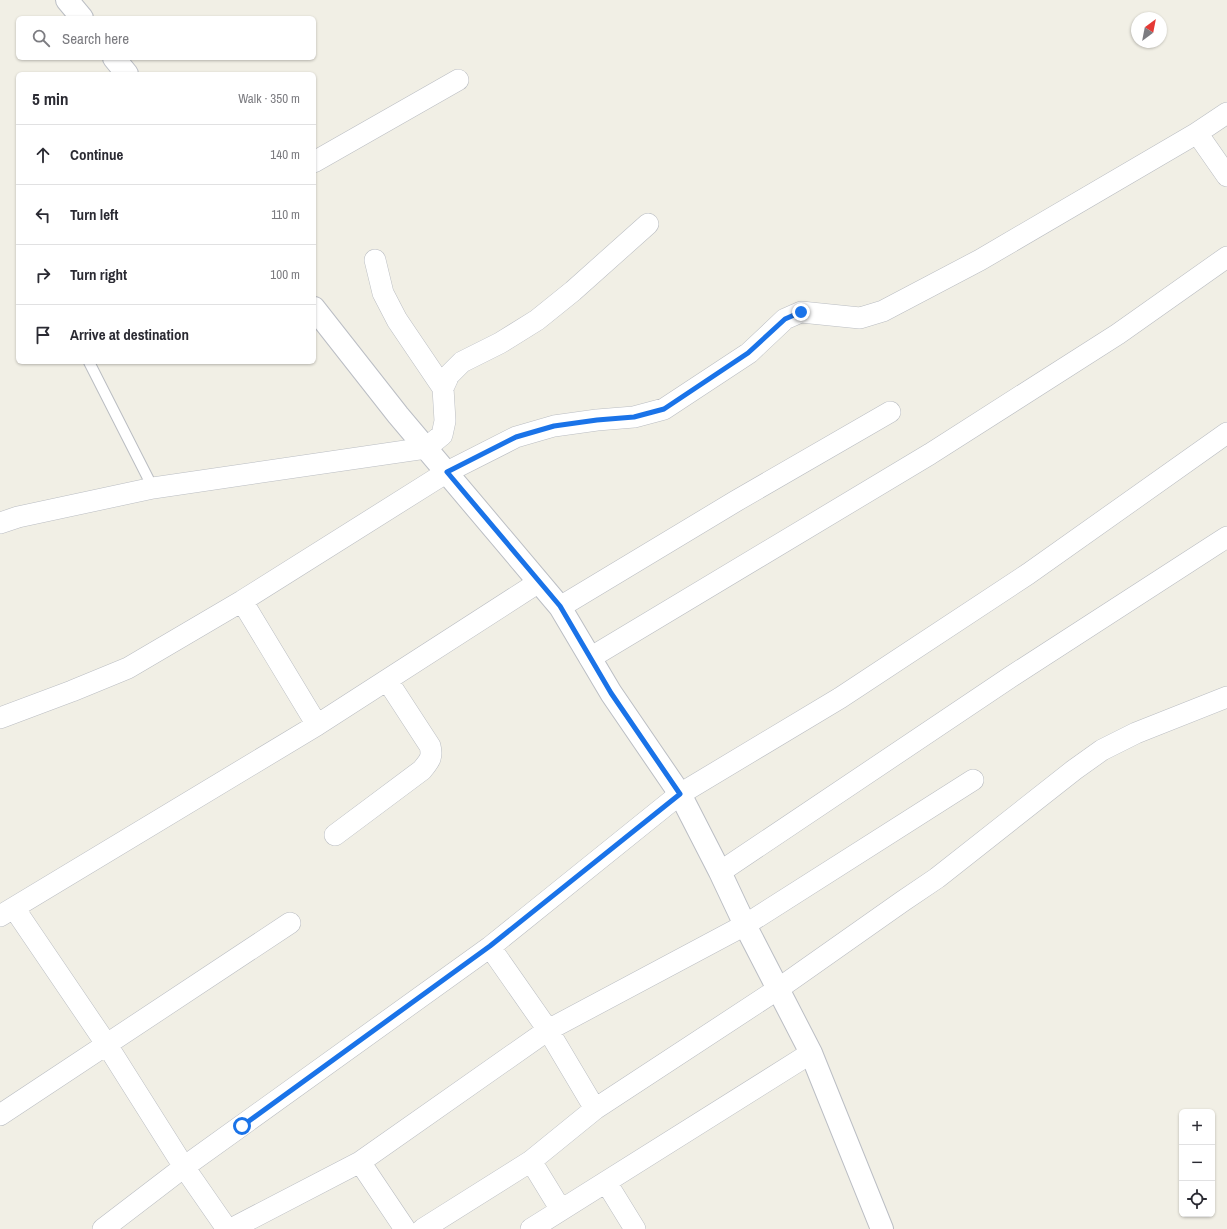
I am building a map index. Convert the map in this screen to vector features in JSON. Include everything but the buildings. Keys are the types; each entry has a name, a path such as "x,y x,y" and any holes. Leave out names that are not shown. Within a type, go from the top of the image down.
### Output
{"main road":[{"path":"67,0 80,16"},
{"path":"116,60 125,72"},
{"path":"316,311 398,415 560,606 611,693 680,794 811,1053 882,1229"}],"street":[{"path":"316,161 458,80"},
{"path":"0,718 128,668 242,601 447,472 516,437 546,428 597,420 634,417 664,409 748,353 785,319 801,312 860,318 883,311 980,260 1197,133 1227,113"},
{"path":"1197,133 1227,176"},
{"path":"0,523 18,517 153,488 426,448 442,435 444,421 443,388 449,375 462,362 500,343 537,320 573,291 648,224"},
{"path":"590,658 930,454 1118,334 1227,257"},
{"path":"375,260 383,293 397,320 443,388"},
{"path":"560,606 736,501 890,412"},
{"path":"104,1229 184,1167 490,946 680,794 840,698 1028,574 1227,433"},
{"path":"720,872 1012,676 1214,546 1227,536"},
{"path":"228,1229 184,1167 107,1045 7,912 317,724 539,582"},
{"path":"242,601 317,724"},
{"path":"335,835 422,770 429,762 432,755 430,746 387,680"},
{"path":"423,1229 530,1161 595,1109 778,989 937,878 1074,770 1102,750 1136,733 1227,697"},
{"path":"231,1229 360,1162 548,1030 745,924 973,780"},
{"path":"0,1115 290,923"},
{"path":"490,946 548,1030 595,1109"},
{"path":"531,1229 811,1053"},
{"path":"530,1161 561,1210"},
{"path":"360,1162 405,1229"},
{"path":"606,1182 635,1229"}],"lane":[{"path":"91,364 153,488"}],"route":[{"path":"242,1126 490,946 680,794 611,693 560,606 447,472 516,437 554,426 634,417 664,409 748,353 785,319 801,312"}]}
